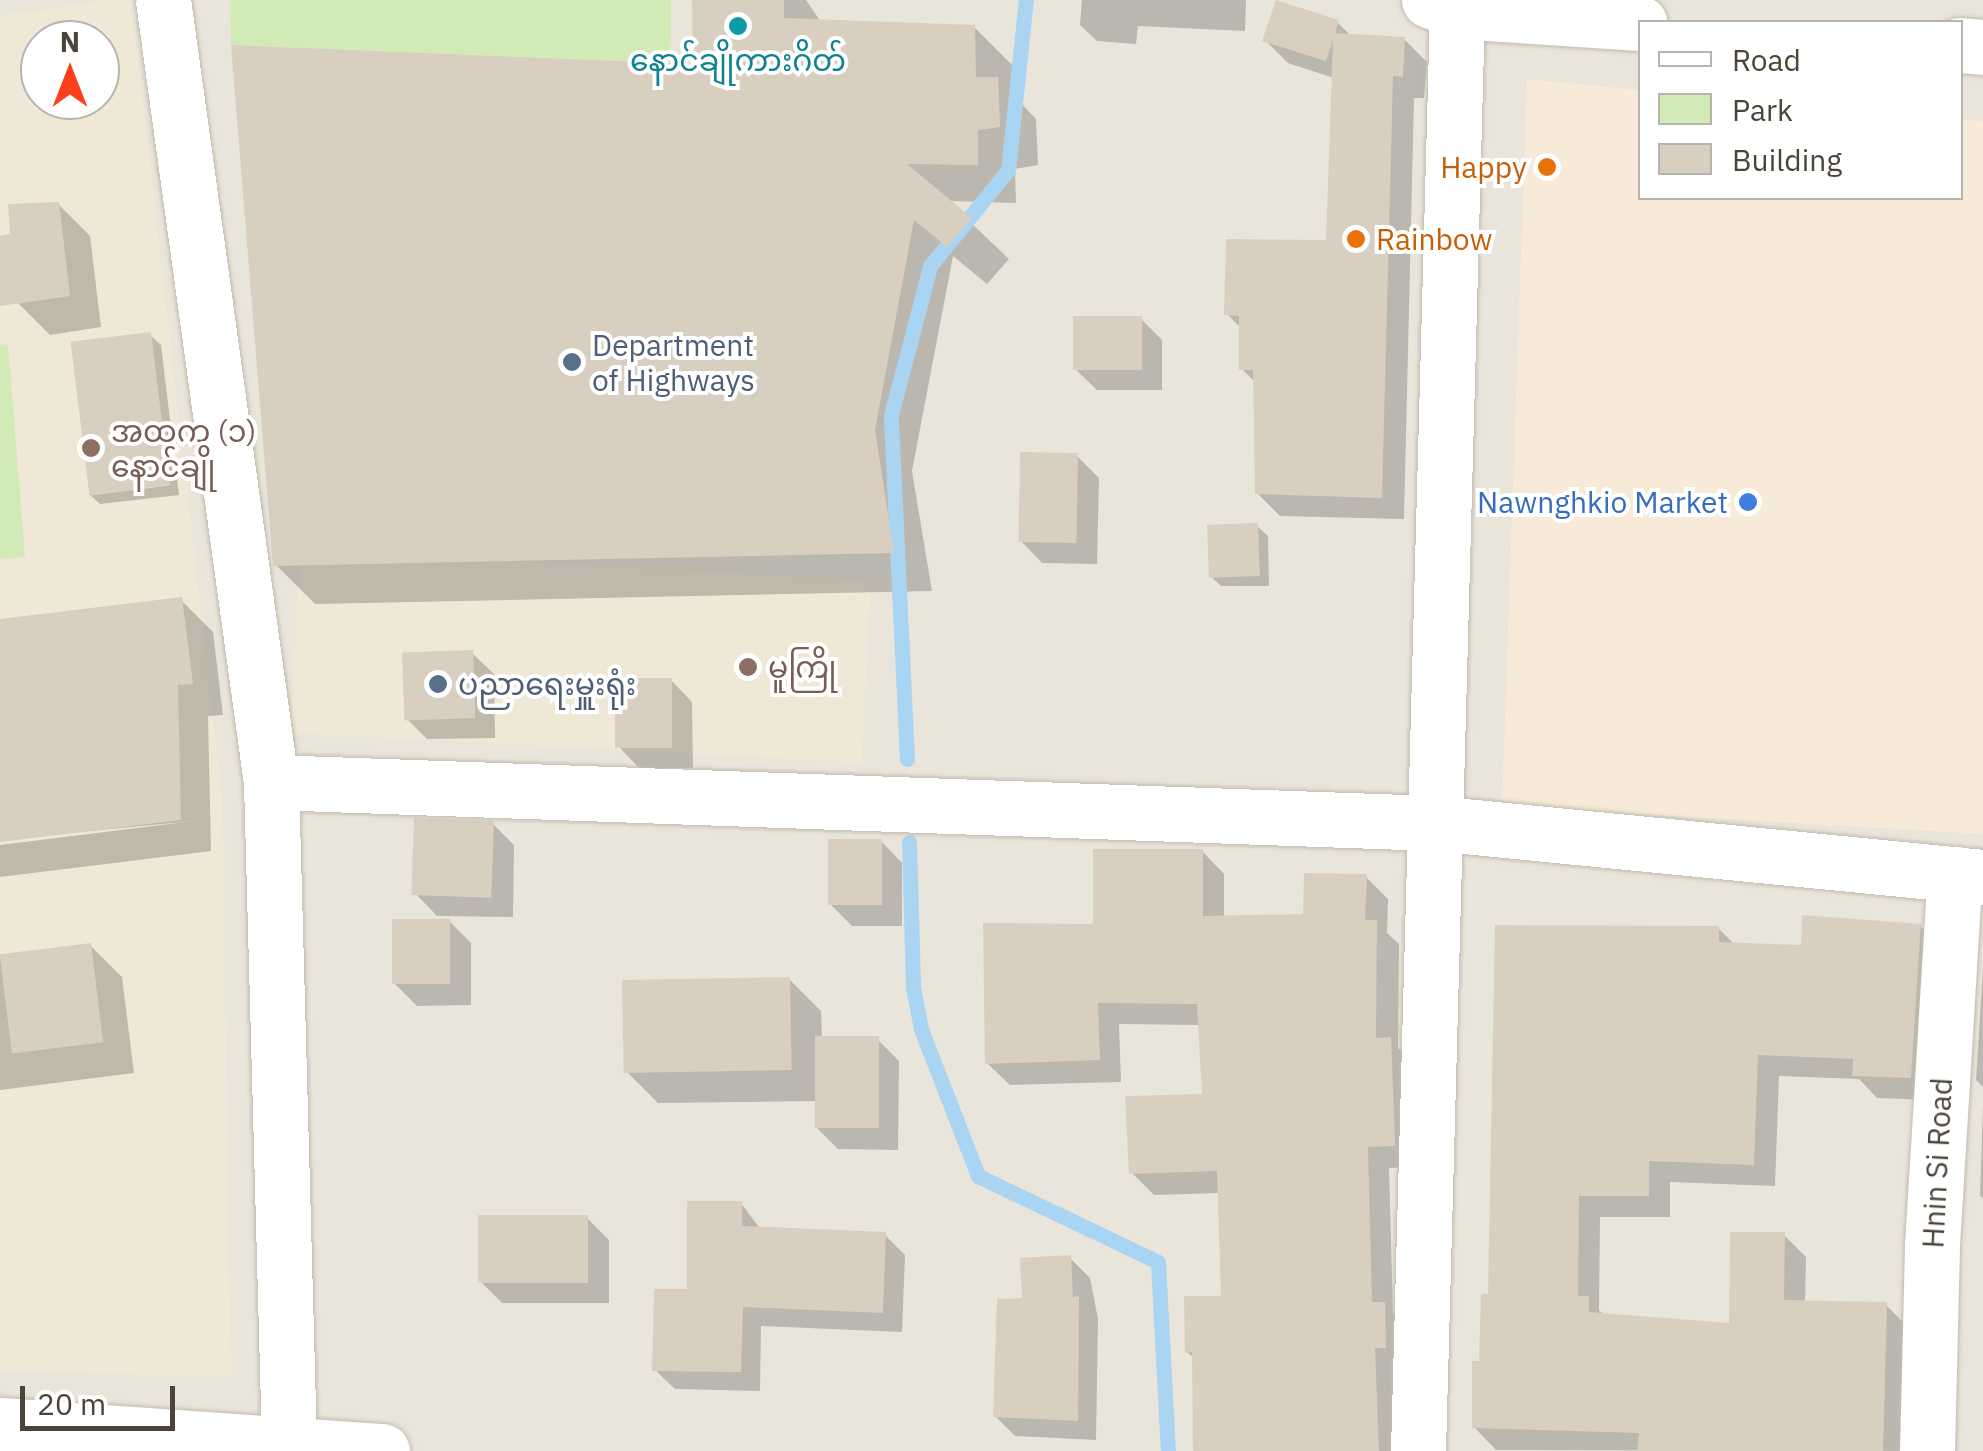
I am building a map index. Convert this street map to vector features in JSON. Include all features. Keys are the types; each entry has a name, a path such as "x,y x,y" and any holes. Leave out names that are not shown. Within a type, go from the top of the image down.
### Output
{"street":[{"path":"163,0 271,782 288,1445"},
{"path":"1418,1451 1434,823 1443,6 1638,24"},
{"path":"271,782 1434,823 1969,876"},
{"name":"Hnin Si Road","path":"1927,1451 1969,876"},
{"path":"0,1425 382,1451"}],"shaded area":[{"path":"0,0 1983,0 1983,1451 0,1451"},
{"name":"အထက (၁) နောင်ချို","path":"131,0 222,797 231,1377 0,1371 0,16"},
{"name":"Nawnghkio Market","path":"1527,79 1638,90 1638,200 1963,200 1963,119 1983,121 1983,834 1502,806"},
{"path":"300,550 871,580 861,763 290,733"}],"green space":[{"path":"230,0 671,0 670,63 231,45"},
{"path":"8,344 25,557 0,559 0,345"}],"building":[{"name":"Department of Highways","path":"692,0 784,0 784,18 975,25 976,77 998,77 1000,127 978,130 978,165 907,164 972,218 947,247 914,220 875,430 894,553 273,566 231,45 693,64"},
{"path":"1276,0 1339,20 1335,33 1405,37 1403,77 1393,76 1382,498 1255,494 1253,370 1239,370 1239,316 1224,315 1226,239 1326,240 1333,40 1326,61 1262,41"},
{"path":"59,202 70,296 0,306 0,236 10,234 8,204"},
{"path":"1073,316 1142,316 1142,370 1073,370"},
{"path":"151,332 170,486 89,496 71,342"},
{"path":"1020,452 1078,453 1076,543 1018,542"},
{"path":"1258,523 1260,576 1209,578 1207,525"},
{"path":"182,597 193,684 178,685 181,820 0,842 0,619"},
{"name":"ပညာရေးမှူးရုံး","path":"473,650 475,718 404,720 402,652"},
{"path":"615,678 672,678 672,748 615,748"},
{"path":"414,818 494,821 491,898 411,895"},
{"path":"828,839 882,839 882,905 828,905"},
{"path":"1093,849 1203,849 1203,916 1303,914 1304,873 1367,874 1365,920 1377,920 1376,1038 1391,1037 1395,1138 1395,1146 1368,1147 1372,1302 1385,1302 1386,1348 1375,1348 1379,1451 1193,1451 1192,1352 1185,1353 1184,1296 1221,1296 1217,1171 1129,1174 1125,1096 1202,1094 1197,1004 1098,1003 1100,1060 985,1064 983,923 1093,924"},
{"path":"1802,915 1921,924 1911,1078 1852,1076 1853,1059 1758,1055 1754,1165 1649,1161 1649,1196 1579,1196 1578,1296 1589,1296 1589,1312 1729,1323 1730,1232 1785,1232 1784,1300 1887,1302 1883,1451 1637,1451 1639,1433 1472,1428 1472,1361 1479,1361 1481,1294 1488,1294 1495,925 1719,926 1719,942 1801,945"},
{"path":"392,919 450,919 450,984 392,984"},
{"path":"91,943 103,1042 12,1053 0,954"},
{"path":"790,977 792,1070 624,1073 622,980"},
{"path":"815,1036 879,1036 879,1128 815,1128"},
{"path":"687,1201 742,1201 742,1226 886,1232 883,1313 743,1307 741,1372 652,1371 654,1289 687,1289"},
{"path":"478,1215 588,1215 588,1283 478,1283"},
{"path":"1071,1255 1073,1297 1079,1296 1078,1421 993,1417 997,1299 1022,1298 1020,1258"}],"waterway":[{"path":"907,759 891,415 930,266 1008,170 1026,0"},
{"path":"909,842 913,987 921,1029 978,1176 1158,1262 1168,1451"}],"place":[{"name":"နောင်ချိုကားဂိတ်","path":"738,26"},
{"name":"Happy","path":"1547,167"},
{"name":"Rainbow","path":"1356,239"},
{"name":"Department of Highways","path":"572,362"},
{"name":"အထက (၁) နောင်ချို","path":"91,448"},
{"name":"Nawnghkio Market","path":"1748,502"},
{"name":"မူကြို","path":"748,667"},
{"name":"ပညာရေးမှူးရုံး","path":"438,684"}]}
